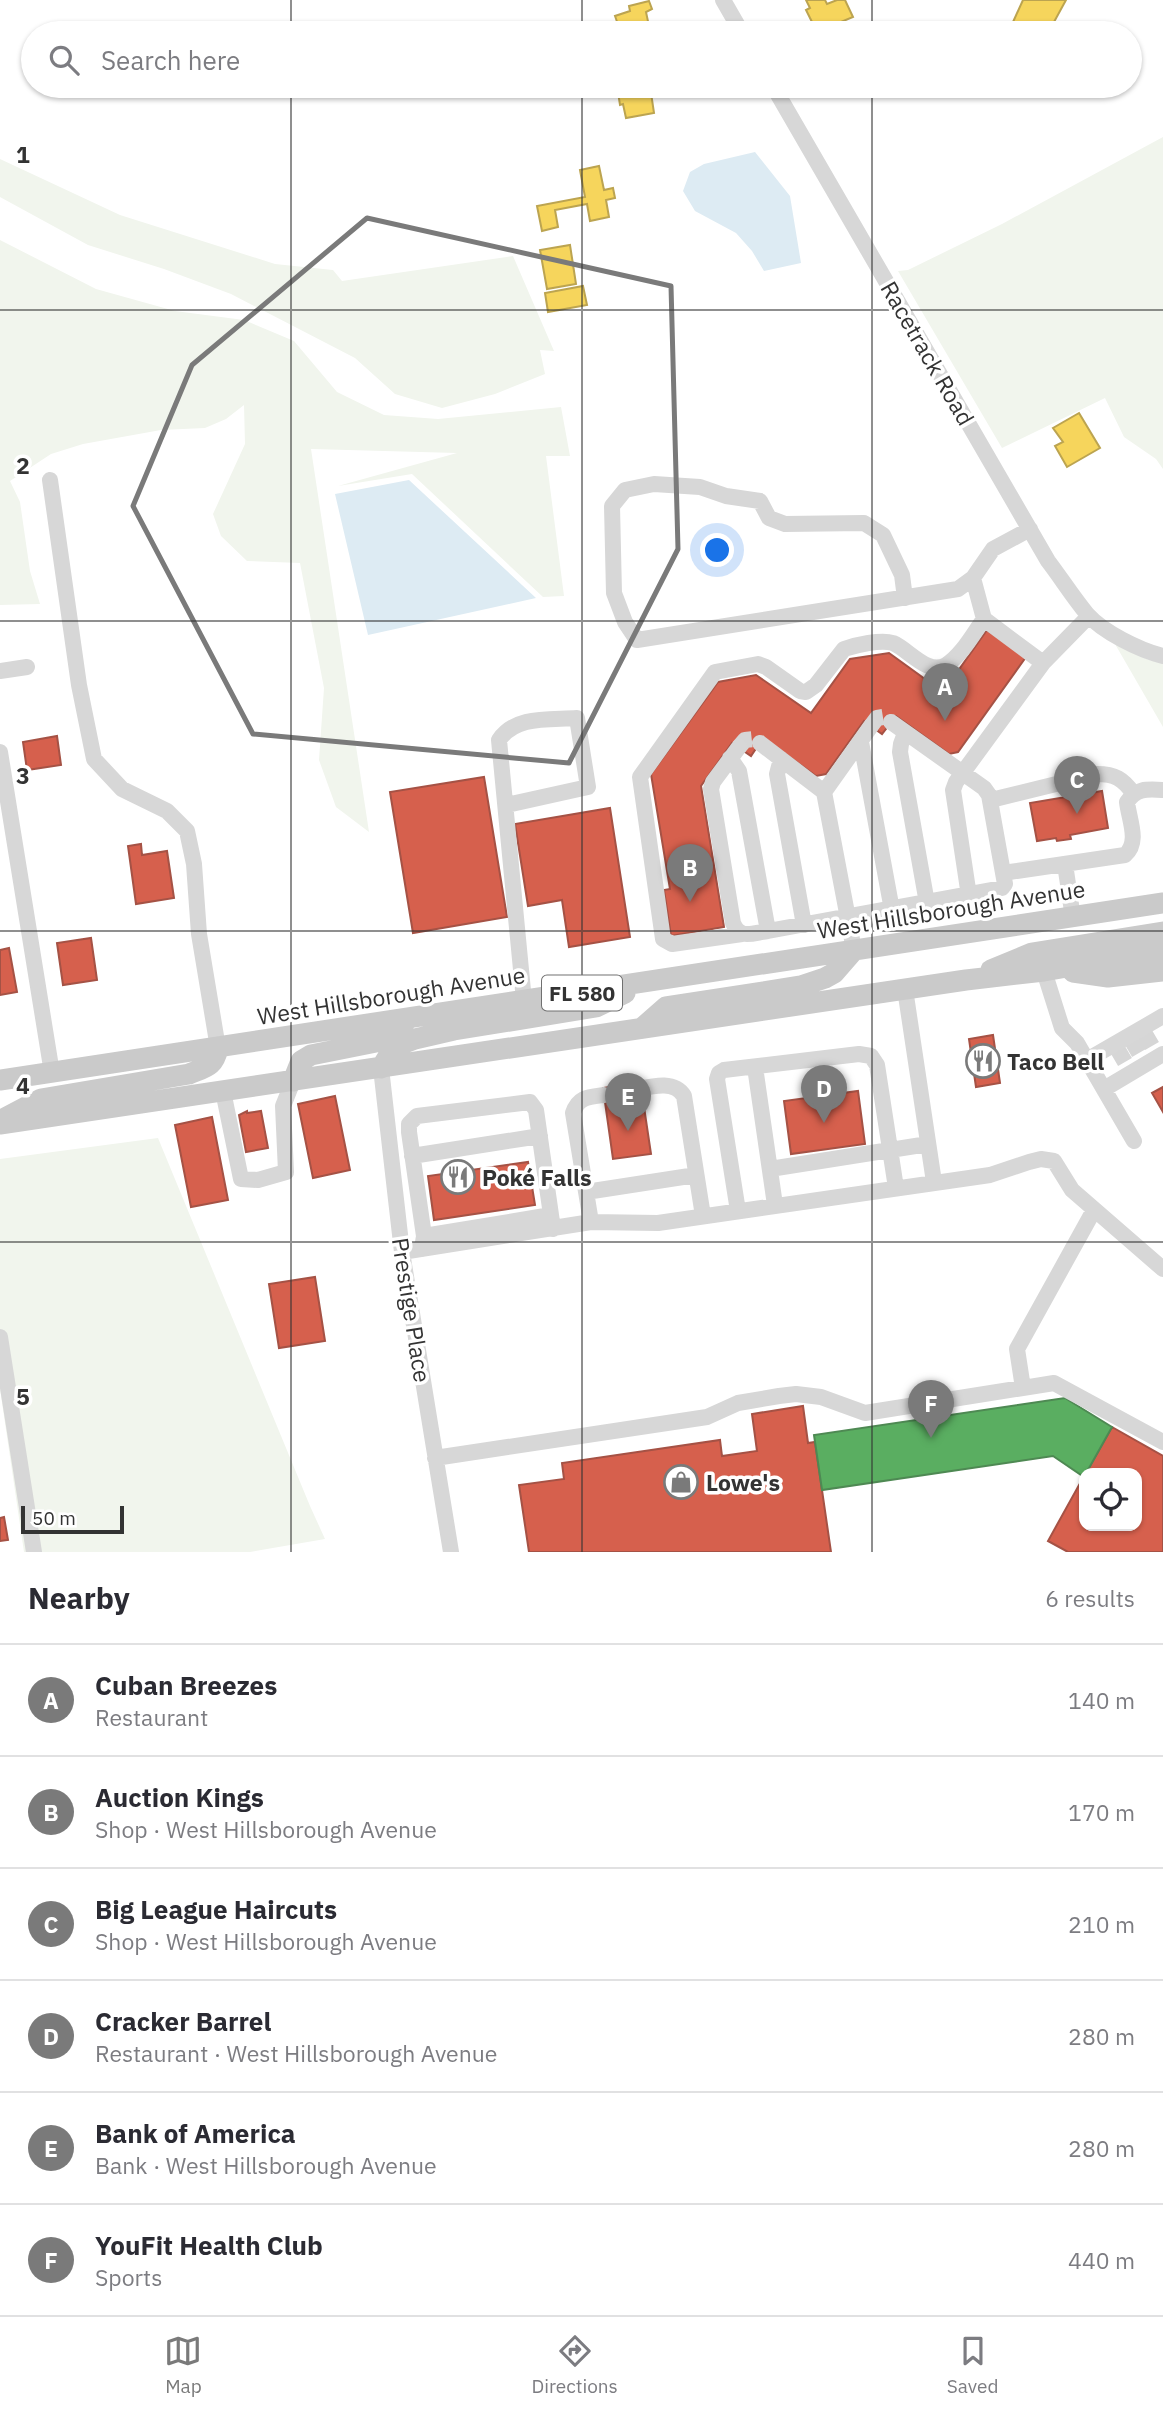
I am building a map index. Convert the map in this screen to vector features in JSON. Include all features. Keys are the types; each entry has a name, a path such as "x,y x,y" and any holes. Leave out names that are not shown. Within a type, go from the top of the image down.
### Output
{"main road":[{"name":"West Hillsborough Avenue","path":"0,1080 1163,903"},
{"path":"966,979 1032,953 1163,932"},
{"path":"642,1028 666,1007 801,986 825,978 834,973 853,950"},
{"name":"FL 580","path":"0,1122 381,1068 966,979 1051,970 1163,950"},
{"path":"1051,970 1108,978 1163,971"},
{"path":"381,1068 394,1046 415,1039 596,1007 646,983"},
{"path":"293,1081 301,1061 311,1055 376,1042 411,1018"},
{"path":"0,1122 41,1099 189,1074 209,1066 216,1059 218,1048"}],"street":[{"path":"723,0 735,21"},
{"name":"Racetrack Road","path":"780,98 1048,561 1089,616 1121,639 1163,656"},
{"path":"50,480 79,685 94,759 122,789 167,811 187,831 194,864 199,934 218,1048"},
{"path":"905,598 902,575 883,535 864,523 785,524 769,518 760,501 726,496 700,487 654,484 625,490 612,506 614,593 625,622 637,640 905,598 958,589 973,578 993,549 1030,529"},
{"path":"973,578 984,619 1043,663"},
{"path":"969,896 953,790 1043,663 1089,616"},
{"path":"891,722 984,788 990,800 1005,884 1002,888 768,931 672,944 663,939 640,777 709,677 715,672 758,664 800,691 806,692 816,685 844,649 885,642 898,646 927,665 940,667 961,651 984,619"},
{"path":"0,671 27,667"},
{"path":"507,804 588,787 577,718 520,722 506,730 499,740 524,1001"},
{"path":"824,792 871,726"},
{"path":"905,733 900,752 927,903"},
{"path":"860,742 892,910"},
{"path":"760,743 824,792 853,950"},
{"path":"0,752 7,835 52,1073"},
{"path":"742,934 737,932 733,923 711,789 734,753 768,931"},
{"path":"781,759 777,774 804,925"},
{"path":"990,800 1097,774 1112,774 1133,793"},
{"path":"1003,873 1125,855 1131,849 1134,839 1127,802 1133,793 1141,790 1163,790"},
{"path":"1065,864 1073,918"},
{"path":"1051,970 1062,1028 1077,1043 1134,1141"},
{"path":"905,989 933,1182"},
{"path":"1104,1089 1160,1020"},
{"path":"1087,1060 1138,1050"},
{"path":"738,1211 717,1079 719,1073 724,1070 859,1054 871,1056 877,1065 896,1188"},
{"path":"755,1066 775,1205"},
{"name":"Prestige Place","path":"381,1068 402,1252 450,1552"},
{"path":"223,1091 242,1179 258,1180 286,1172 283,1106 293,1081"},
{"path":"629,1091 671,1085 680,1089 684,1096 703,1216"},
{"path":"591,1222 573,1113 576,1104 583,1098 604,1095"},
{"path":"423,1242 409,1124 417,1116 530,1102 536,1110 552,1222"},
{"path":"412,1156 540,1136"},
{"path":"771,1169 928,1144"},
{"path":"402,1252 423,1242 552,1222 658,1223 990,1175 1041,1160 1054,1161 1072,1190 1163,1269"},
{"path":"586,1192 696,1175"},
{"path":"1023,1388 1017,1349 1094,1210"},
{"path":"0,1337 34,1552"},
{"path":"435,1458 707,1418 738,1403 779,1396 796,1394 821,1397 865,1413 1054,1383 1163,1441"}],"highlighted area":[{"path":"367,218 671,286 678,549 569,763 253,734 133,506 192,365"}],"shaded area":[{"path":"1163,137 1163,469 1156,459 1124,437 1105,398 1002,448 898,271 908,270 1002,224"},
{"path":"755,152 790,196 801,263 764,271 752,251 736,233 695,211 683,191 690,172 704,164"},
{"path":"0,159 120,215 275,264 333,270 342,281 513,256 554,351 540,350 545,374 495,394 442,408 395,394 355,358 231,294 88,245 0,197"},
{"path":"0,240 96,289 175,311 244,320 294,341 337,392 384,415 438,419 561,407 570,456 546,456 564,596 543,597 412,474 338,486 457,453 311,449 369,832 336,807 319,760 324,688 300,563 247,561 221,536 213,514 245,444 244,405 226,419 205,428 161,430 83,444 51,454 10,481 20,502 30,571 40,604 0,605"},
{"path":"409,480 536,598 368,635 335,494"},
{"path":"1115,644 1149,660 1163,663 1163,727"},
{"path":"158,1138 325,1539 250,1552 24,1552 0,1389 0,1159"}],"building: Homes":[{"path":"806,0 825,0 827,4 845,0 853,17 843,21 812,21 806,10 810,8"},
{"path":"1023,0 1066,0 1055,21 1013,21"},
{"path":"649,1 652,9 646,12 648,21 617,21 615,16 630,11 629,6"},
{"path":"619,98 652,98 654,113 626,118 623,104 620,105"},
{"path":"599,166 604,190 613,188 615,198 606,200 609,217 590,221 587,204 555,210 558,227 542,231 537,206 585,197 580,170"},
{"path":"570,245 576,284 547,289 540,250"},
{"path":"583,286 587,305 548,312 545,293"},
{"path":"1079,413 1100,448 1067,467 1055,446 1063,442 1053,428"}],"building: Shops":[{"path":"987,630 1026,657 958,752 949,754 896,716 882,734 864,721 826,774 816,776 763,738 751,756 732,743 701,786 724,927 671,936 664,890 670,889 651,774 718,682 756,675 811,713 850,659 889,653 943,692"},
{"path":"57,736 61,765 27,770 23,742"},
{"path":"484,777 507,917 413,933 390,792"},
{"path":"1102,791 1108,828 1070,835 1071,839 1037,841 1030,803"},
{"path":"610,808 630,937 569,947 562,900 528,906 515,824"},
{"path":"141,844 142,855 167,851 174,898 136,904 128,846"},
{"path":"91,938 97,980 63,985 57,943"},
{"path":"9,948 17,992 0,995 0,950"},
{"path":"993,1035 1000,1083 976,1087 969,1039"},
{"path":"628,1084 631,1109 644,1107 651,1154 613,1159 603,1088"},
{"path":"1163,1087 1163,1112 1152,1093"},
{"path":"858,1091 865,1144 791,1154 784,1101"},
{"path":"335,1096 350,1170 313,1178 298,1104"},
{"path":"247,1111 261,1111 268,1148 246,1152 239,1115"},
{"path":"212,1117 228,1200 191,1207 175,1125"},
{"path":"528,1162 535,1205 434,1220 428,1176"},
{"path":"315,1277 325,1341 279,1348 269,1284"},
{"name":"Lowe's","path":"803,1406 808,1443 815,1442 831,1552 529,1552 519,1485 564,1479 562,1463 720,1440 722,1456 757,1451 752,1414"},
{"path":"1112,1427 1163,1456 1163,1552 1068,1552 1048,1541 1079,1485 1079,1531 1142,1531 1142,1468 1089,1468"},
{"path":"4,1517 8,1540 0,1541 0,1518"}],"building: Public":[{"path":"1065,1398 1112,1427 1089,1468 1079,1468 1079,1474 1053,1456 822,1490 814,1435"}],"tunnel":[{"path":"871,726 877,718 883,717 891,722"},
{"path":"739,747 745,740 754,739 760,743"},
{"path":"1145,1034 1152,1046"},
{"path":"1132,1041 1139,1053"},
{"path":"1118,1050 1125,1062"}],"place":[{"name":"Cuban Breezes","path":"945,721"},
{"name":"Big League Haircuts","path":"1077,814"},
{"name":"Auction Kings","path":"690,902"},
{"name":"Taco Bell","path":"983,1061"},
{"name":"Cracker Barrel","path":"824,1123"},
{"name":"Bank of America","path":"628,1131"},
{"name":"Poké Falls","path":"458,1177"},
{"name":"YouFit Health Club","path":"931,1438"},
{"name":"Lowe's","path":"681,1482"}]}
